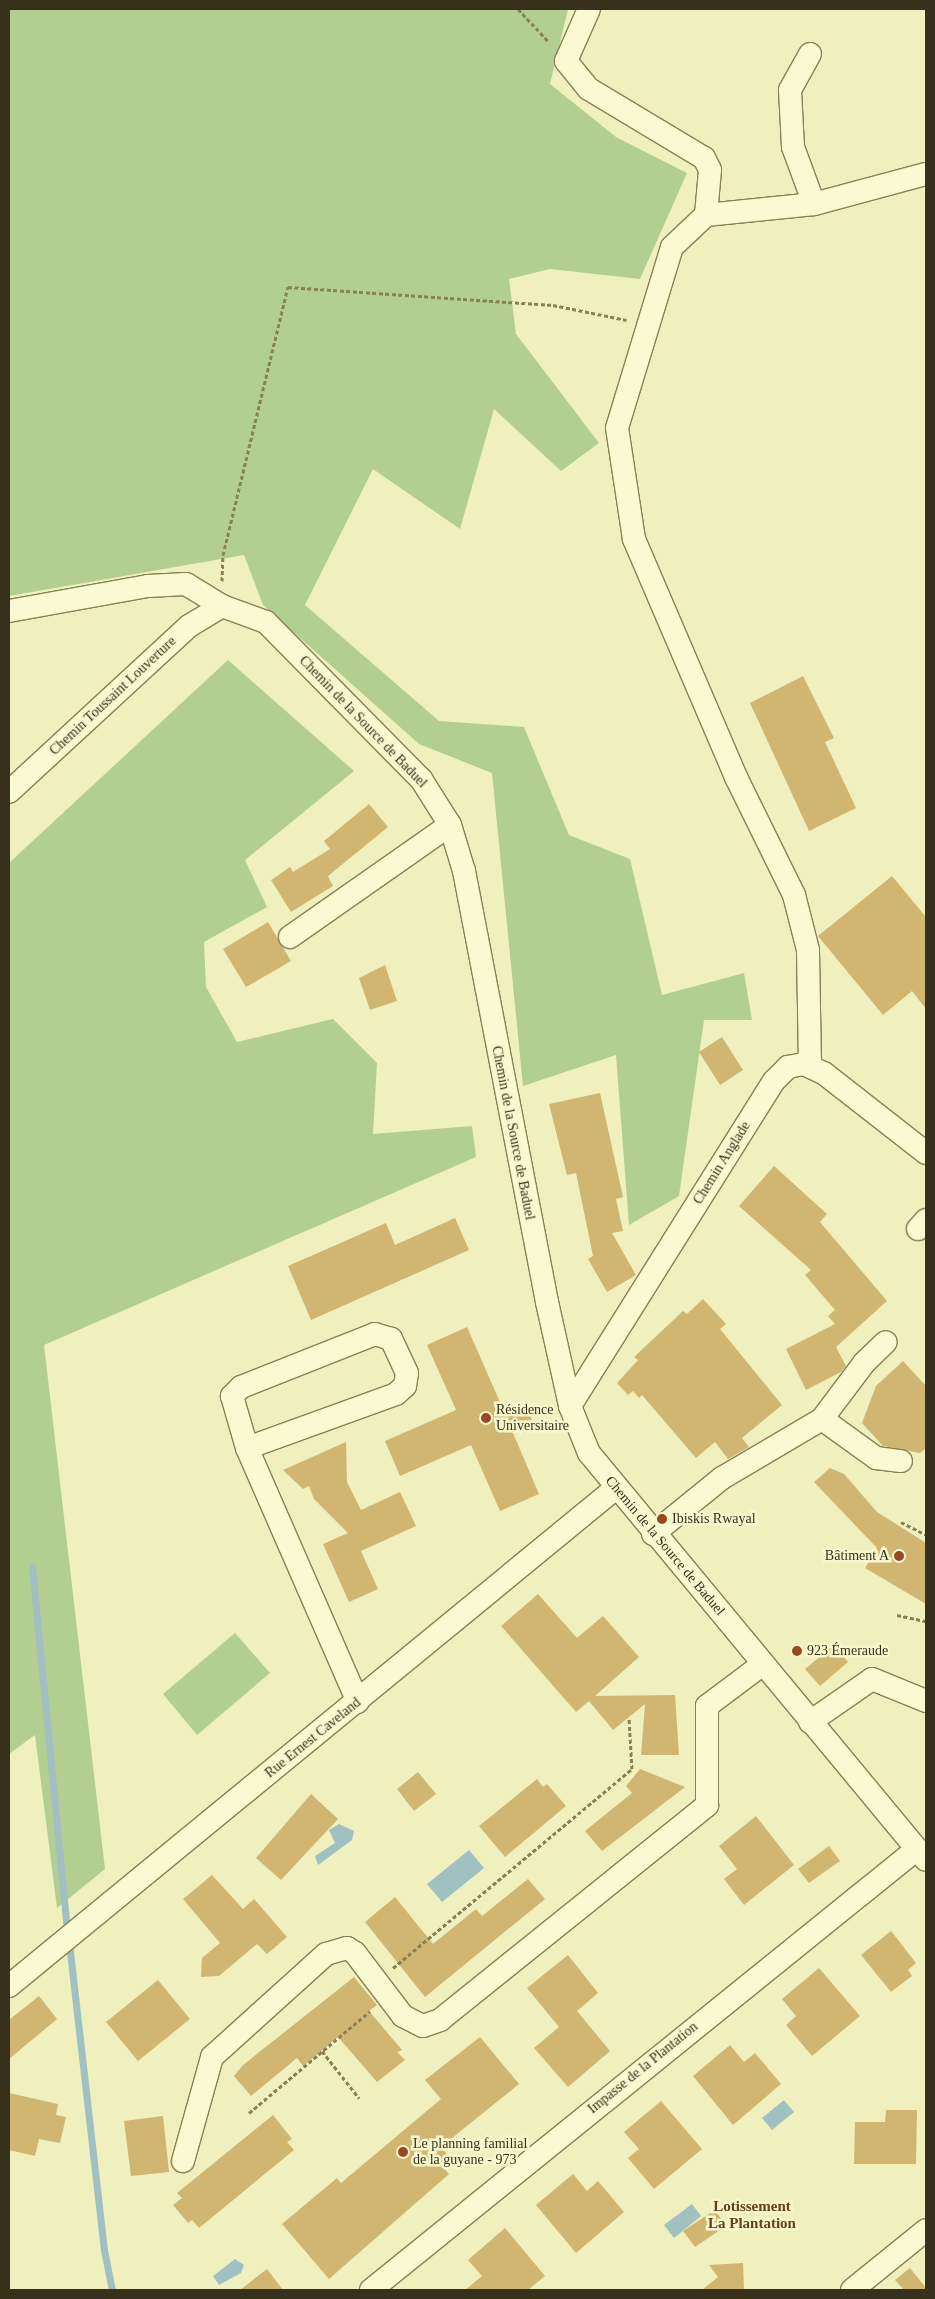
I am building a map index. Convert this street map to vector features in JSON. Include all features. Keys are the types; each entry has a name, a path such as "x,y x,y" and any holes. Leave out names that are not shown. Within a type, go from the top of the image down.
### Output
{"street":[{"path":"589,9 566,61 589,89 704,158 710,170 706,215"},
{"path":"810,54 790,90 793,147 814,204"},
{"path":"926,174 814,204 706,215 672,247 617,428 634,539 736,777 794,895 808,950 810,1066 926,1153"},
{"name":"Chemin de la Source de Baduel","path":"9,611 148,586 186,584 222,606 266,622 422,779 450,825 464,871 513,1136 570,1406 589,1453 653,1534 922,1855"},
{"name":"Chemin Toussaint Louverture","path":"9,792 189,626 222,606"},
{"path":"290,937 450,825"},
{"name":"Chemin Anglade","path":"570,1406 774,1081 791,1065 810,1066"},
{"path":"247,1448 396,1394 405,1386 407,1373 391,1339 375,1334 241,1387 232,1396 233,1409 247,1448 358,1702"},
{"path":"653,1534 722,1478 822,1419 864,1363 886,1342"},
{"path":"822,1419 876,1458 901,1461"},
{"name":"Rue Ernest Caveland","path":"9,1986 83,1923 358,1702 616,1488"},
{"path":"183,2161 212,2057 335,1949 355,1953 403,2016 423,2026 440,2020 706,1805 707,1706 763,1664"},
{"path":"810,1722 872,1679 926,1701"},
{"name":"Impasse de la Plantation","path":"371,2290 922,1855"},
{"path":"852,2290 926,2230"}],"path":[{"path":"518,9 566,61"},
{"path":"222,606 223,555 288,287 553,305 648,324"},
{"path":"901,1522 926,1535"},
{"path":"897,1615 926,1621"},
{"path":"248,2113 322,2051 382,1988 632,1769 629,1719"},
{"path":"322,2051 359,2098"}],"green space":[{"path":"9,9 568,9 550,84 616,137 687,173 640,279 550,269 509,279 516,334 599,443 561,471 494,409 460,529 373,469 305,605 439,721 524,727 569,835 630,859 662,995 744,973 752,1020 704,1020 679,1196 629,1225 616,1055 523,1086 492,773 419,744 263,605 244,555 9,596"},
{"path":"228,660 354,771 245,860 267,907 204,942 206,987 237,1042 333,1019 377,1063 373,1134 472,1126 476,1157 44,1345 105,1869 57,1908 35,1735 9,1754 9,863"},
{"path":"235,1633 270,1673 197,1735 163,1694"}],"water":[{"path":"339,1824 354,1831 352,1840 318,1865 315,1856 335,1843 329,1830"},
{"path":"469,1850 484,1868 442,1902 427,1884"},
{"path":"784,2100 794,2112 772,2130 762,2118"},
{"path":"692,2204 701,2216 674,2238 664,2225"},
{"path":"235,2259 244,2265 241,2273 219,2285 213,2276"}],"building":[{"path":"803,676 834,738 825,742 856,808 809,831 750,703"},
{"path":"369,804 388,827 328,876 333,886 291,912 271,880 290,867 293,872 330,849 324,841"},
{"path":"892,876 926,917 926,1009 912,991 883,1015 818,936"},
{"path":"268,922 291,961 246,987 223,949"},
{"path":"385,965 397,1001 370,1010 359,978"},
{"path":"722,1037 743,1070 720,1085 699,1052"},
{"path":"600,1093 623,1197 616,1199 623,1231 612,1233 636,1275 607,1292 588,1259 593,1256 576,1173 567,1175 549,1104"},
{"path":"774,1166 827,1214 820,1222 887,1301 836,1347 846,1366 841,1372 806,1390 786,1349 835,1324 828,1316 835,1310 805,1275 811,1270 739,1206"},
{"path":"455,1218 469,1250 311,1320 288,1266 386,1223 395,1245"},
{"path":"703,1299 726,1324 720,1329 782,1405 742,1438 749,1447 728,1459 715,1442 696,1458 642,1395 639,1398 633,1391 628,1395 617,1383 638,1360 634,1357 683,1311 687,1314"},
{"name":"Résidence Universitaire","path":"467,1327 503,1409 528,1402 532,1422 510,1426 539,1494 500,1511 471,1445 400,1476 385,1441 456,1410 427,1345"},
{"path":"903,1361 926,1386 926,1448 920,1453 883,1446 862,1423 876,1386"},
{"path":"346,1442 347,1482 361,1510 400,1492 416,1526 361,1551 378,1589 349,1602 323,1544 348,1533 314,1499 309,1486 303,1489 283,1470"},
{"path":"830,1468 844,1474 877,1512 926,1543 926,1604 865,1568 877,1548 814,1482"},
{"path":"538,1594 577,1638 603,1616 639,1657 595,1696 675,1695 679,1755 641,1755 645,1704 613,1730 589,1701 576,1712 501,1626"},
{"path":"834,1645 848,1662 820,1686 805,1669"},
{"path":"640,1769 685,1787 602,1851 585,1831 632,1793 626,1786"},
{"path":"418,1772 436,1794 414,1811 397,1789"},
{"path":"537,1779 543,1787 547,1784 566,1806 505,1857 479,1826"},
{"path":"311,1794 338,1819 281,1880 256,1858"},
{"path":"756,1816 794,1865 744,1905 724,1879 737,1869 719,1846"},
{"path":"829,1846 840,1861 809,1883 798,1869"},
{"path":"212,1875 243,1909 254,1899 287,1937 267,1954 257,1944 219,1976 201,1977 202,1958 220,1943 183,1899"},
{"path":"528,1879 545,1899 425,1997 365,1922 395,1897 433,1944 476,1909 482,1916"},
{"path":"891,1931 916,1963 908,1970 912,1976 891,1992 861,1955"},
{"path":"568,1955 598,1993 577,2011 610,2051 568,2087 534,2048 559,2027 527,1988"},
{"path":"819,1968 860,2016 812,2056 786,2025 796,2016 782,1999"},
{"path":"354,1977 377,2005 369,2011 402,2050 397,2052 405,2060 377,2082 338,2037 303,2066 297,2058 251,2096 234,2076 243,2065"},
{"path":"158,1980 190,2019 138,2061 106,2022"},
{"path":"39,1996 57,2019 9,2059 9,2020"},
{"path":"480,2037 519,2084 441,2147 449,2157 440,2164 449,2174 329,2279 282,2224 337,2178 341,2183 441,2099 425,2080"},
{"path":"730,2045 744,2062 755,2053 781,2084 733,2125 693,2076"},
{"path":"9,2093 58,2104 56,2115 66,2117 60,2143 39,2139 35,2156 9,2150"},
{"path":"661,2101 702,2149 654,2189 628,2158 639,2149 624,2132"},
{"path":"886,2110 917,2110 916,2164 854,2164 855,2122 885,2122"},
{"path":"273,2115 292,2139 287,2142 294,2150 199,2228 192,2220 188,2223 173,2205 182,2198 177,2193"},
{"path":"163,2116 169,2172 131,2176 124,2121"},
{"path":"573,2174 587,2191 598,2181 624,2212 576,2253 536,2205"},
{"path":"715,2210 726,2226 695,2247 683,2231"},
{"path":"505,2228 545,2276 528,2290 465,2290 482,2276 468,2260"},
{"path":"743,2263 744,2290 702,2290 718,2277 709,2265"},
{"path":"910,2268 926,2290 904,2290 895,2280"},
{"path":"267,2269 283,2290 240,2290"}],"waterway":[{"path":"32,1567 67,1932"},
{"path":"69,1943 104,2250 112,2290"}],"place":[{"name":"Résidence Universitaire","path":"486,1418"},
{"name":"Ibiskis Rwayal","path":"662,1519"},
{"name":"Bâtiment A","path":"899,1556"},
{"name":"923 Émeraude","path":"797,1651"},
{"name":"Le planning familial de la guyane - 973","path":"403,2152"}],"district":[{"name":"Lotissement La Plantation","path":"752,2214"}]}
